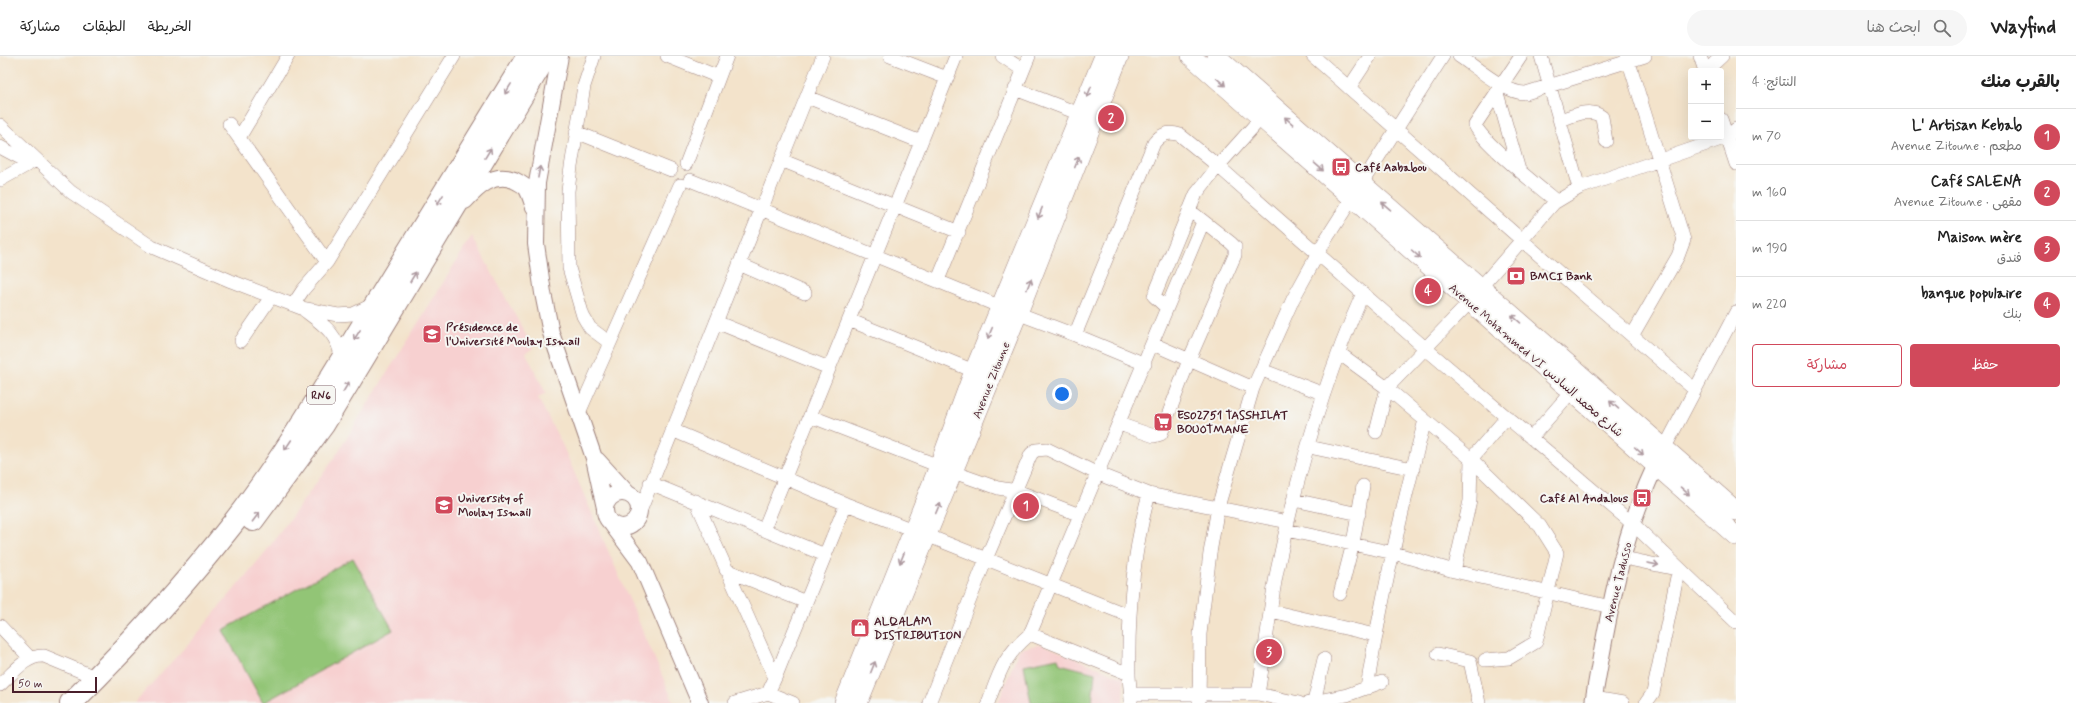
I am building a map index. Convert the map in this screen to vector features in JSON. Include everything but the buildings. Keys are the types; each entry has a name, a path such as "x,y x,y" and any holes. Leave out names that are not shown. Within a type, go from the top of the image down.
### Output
{"highway":[{"name":"RN6","path":"71,703 97,678 195,570 235,521 312,410 528,56"},
{"name":"RN6","path":"90,703 150,642 205,581 276,490 323,425 546,56"}],"main road":[{"name":"Avenue Zitoune","path":"946,469 974,371 1010,310 1080,114 1104,56"},
{"name":"Avenue Zitoune","path":"844,703 920,533 1010,310 1119,56"},
{"name":"Avenue Mohammed VI شارع محمد السادس","path":"1191,56 1262,117 1356,190"},
{"name":"Avenue Mohammed VI شارع محمد السادس","path":"1216,56 1356,190 1660,457 1736,536"},
{"name":"Avenue Mohammed VI شارع محمد السادس","path":"1475,295 1572,391 1660,457 1736,511"},
{"name":"Avenue Zitoune","path":"858,703 920,533"}],"street":[{"path":"239,138 288,56"},
{"path":"560,56 537,183 535,211 536,244 544,300 551,333 594,458 608,519 640,562 700,703"},
{"path":"594,56 584,86 568,191 569,268 582,316 590,328 610,343"},
{"path":"667,56 719,77"},
{"path":"686,164 727,56"},
{"path":"611,523 622,527 628,526 638,516 824,56"},
{"path":"890,56 947,78"},
{"path":"764,529 956,56"},
{"path":"1002,56 1023,70"},
{"path":"938,280 959,232 1029,56"},
{"path":"1313,56 1521,240 1694,389"},
{"path":"1349,88 1370,56"},
{"path":"1198,698 1200,634 1207,569 1218,507 1253,388 1293,299 1317,255 1356,190 1444,56"},
{"path":"1459,56 1500,89 1520,94 1628,59 1646,56"},
{"path":"1521,56 1475,125 1480,132 1519,170 1556,201"},
{"path":"1541,56 1579,188"},
{"path":"1700,56 1705,68"},
{"path":"1709,68 1722,56"},
{"path":"297,307 303,290 327,262 450,57"},
{"path":"1628,59 1684,240 1678,256 1632,336"},
{"path":"1015,89 1080,114"},
{"path":"1500,89 1519,170"},
{"path":"807,97 921,142"},
{"path":"1560,120 1588,112 1596,112 1602,117 1606,141"},
{"path":"1167,308 1154,296 1196,194 1218,166 1262,117"},
{"path":"1724,123 1731,133 1736,164"},
{"path":"229,124 327,262"},
{"path":"0,125 33,162 71,192 152,246 297,307 338,315 353,314 378,301"},
{"path":"576,132 671,170"},
{"path":"1074,335 1154,143 1159,137 1173,133 1180,135 1218,166 1317,255 1363,293 1425,348 1633,524 1736,622"},
{"path":"1376,432 1387,388 1475,295 1556,201 1579,188 1660,161 1731,133"},
{"path":"0,147 33,162"},
{"path":"781,160 959,232"},
{"path":"0,180 33,162"},
{"path":"578,414 691,169 686,164 679,164 671,170"},
{"path":"671,170 671,178 761,209 1145,364"},
{"path":"451,214 477,188 488,180 498,178 510,178 527,189 535,211"},
{"path":"1119,424 1154,436 1161,434 1189,360 1236,251 1231,243 1189,210"},
{"path":"988,703 1003,662 1030,634 1052,584 1096,473 1145,364 1203,222"},
{"path":"739,264 805,293"},
{"path":"1258,694 1271,611 1287,526 1324,394 1348,326 1363,293"},
{"path":"241,341 271,297"},
{"path":"297,307 320,322 335,337 342,359"},
{"path":"1660,457 1694,389 1736,312"},
{"path":"849,320 974,371"},
{"path":"716,322 829,368"},
{"path":"1153,344 1253,388"},
{"path":"1339,353 1387,388 1472,459 1540,526 1557,553 1536,642 1509,658 1485,660"},
{"path":"1262,370 1324,394"},
{"path":"1531,438 1572,391"},
{"path":"810,416 998,488 1017,491 1080,514"},
{"path":"1454,571 1470,501 1472,459 1506,417"},
{"path":"1367,688 1375,635 1425,420"},
{"path":"672,430 846,504 1130,616"},
{"path":"1309,447 1413,469"},
{"path":"929,703 986,559 1017,491 1031,454 1036,450 1048,450 1096,473 1149,494 1218,507 1353,544 1394,553 1454,571 1611,608"},
{"name":"Avenue Tadusso","path":"1593,700 1611,608 1633,524 1660,457"},
{"path":"594,458 609,476 637,501 640,562"},
{"path":"1340,594 1353,544 1363,486"},
{"path":"605,508 609,498 613,495 623,493 640,495 649,487"},
{"path":"649,487 696,501 825,555"},
{"path":"1149,494 1137,546 1130,616 1129,674 1131,698 1198,698 1258,694 1297,703"},
{"path":"1294,500 1359,514"},
{"path":"696,501 775,678"},
{"path":"768,693 846,504"},
{"path":"1624,558 1681,570"},
{"path":"726,570 806,602"},
{"path":"1646,703 1653,693 1677,576 1681,570"},
{"path":"1271,611 1375,635"},
{"path":"0,626 30,658"},
{"path":"1030,634 1129,674"},
{"path":"1438,654 1470,660 1479,703"},
{"path":"1,682 30,658 37,655 44,656 97,678"},
{"path":"1314,702 1324,659"},
{"path":"1308,703 1367,688 1382,682"},
{"path":"735,703 768,693 792,703"},
{"path":"1593,700 1623,703"}],"shaded area":[{"name":"University of Moulay Ismail","path":"472,236 533,348 526,353 546,393 538,398 562,444 674,703 134,703 198,633 267,550 333,460"},
{"path":"1041,644 1124,678 1123,703 998,703 1019,649"}],"green space":[{"path":"353,558 393,630 263,703 223,630"},
{"path":"1058,658 1060,664 1095,673 1092,703 1031,703 1024,665"}],"place":[{"name":"Café SALENA","path":"1111,118"},
{"name":"Café Aababou","path":"1341,167"},
{"name":"BMCI Bank","path":"1516,276"},
{"name":"banque populaire","path":"1428,291"},
{"name":"Présidence de l'Université Moulay Ismail","path":"432,334"},
{"name":"ES02751 TASSHILAT BOUOTMANE","path":"1163,422"},
{"name":"Café Al Andalous","path":"1642,498"},
{"name":"University of Moulay Ismail","path":"444,505"},
{"name":"L' Artisan Kebab","path":"1026,506"},
{"name":"ALQALAM DISTRIBUTION","path":"860,628"},
{"name":"Maison mère","path":"1269,652"}]}
